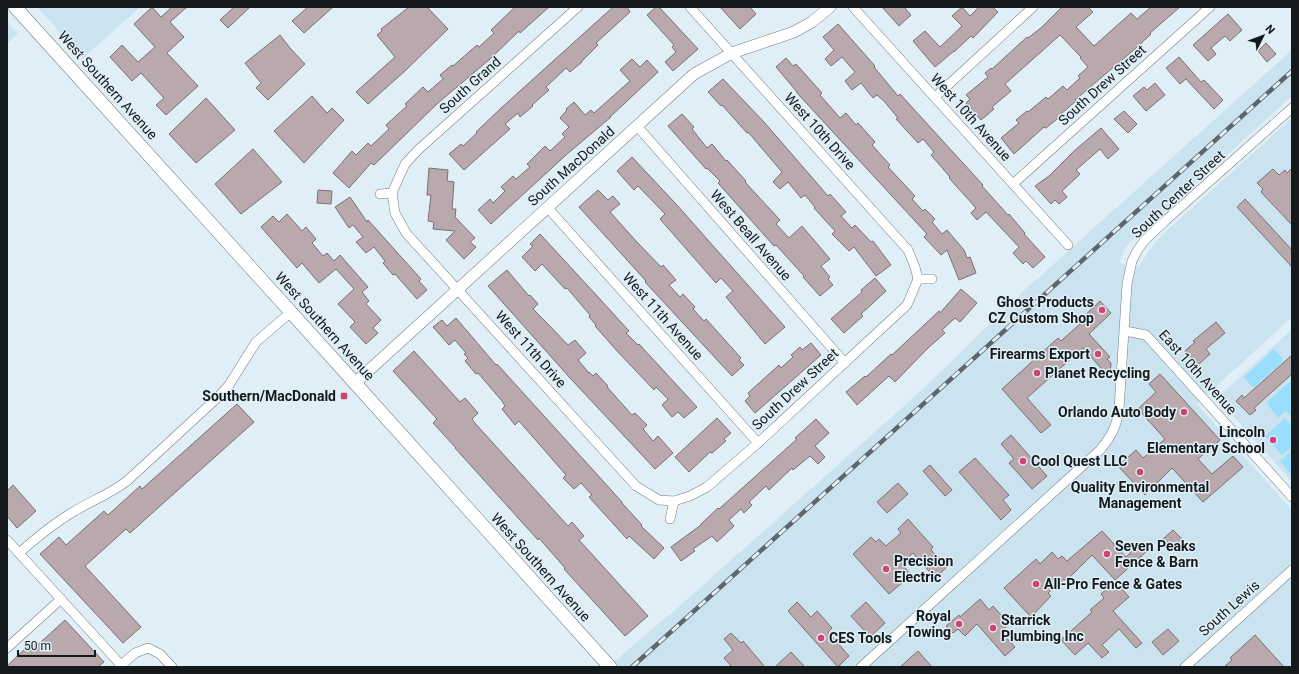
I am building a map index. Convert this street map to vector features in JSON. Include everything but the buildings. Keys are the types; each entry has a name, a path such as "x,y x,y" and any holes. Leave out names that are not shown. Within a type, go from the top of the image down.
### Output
{"main road":[{"name":"West Southern Avenue","path":"15,7 610,667"}],"street":[{"name":"South Grand","path":"392,193 405,164 418,150 578,7"},
{"name":"West 10th Drive","path":"690,7 908,250 918,279"},
{"name":"South MacDonald","path":"355,383 694,74 732,53 794,32 812,22 830,7"},
{"name":"West 10th Avenue","path":"853,7 1068,245"},
{"path":"935,97 1033,7"},
{"name":"South Drew Street","path":"1013,184 1210,7"},
{"name":"South Center Street","path":"861,667 1100,450 1111,437 1117,423 1119,409 1129,273 1132,261 1144,241 1292,108"},
{"name":"West Beall Avenue","path":"637,126 845,363"},
{"path":"380,194 392,193"},
{"name":"West 11th Drive","path":"392,193 395,213 406,233 636,486 659,500 674,501"},
{"name":"West 11th Avenue","path":"547,207 758,443"},
{"path":"918,279 932,279"},
{"name":"South Drew Street","path":"674,501 690,496 707,487 758,443 907,305 918,279"},
{"path":"19,553 57,522 74,511 116,490 127,481 216,399 229,385 256,342 291,312"},
{"name":"East 10th Avenue","path":"1125,331 1146,335 1292,497"},
{"path":"670,519 674,501"},
{"path":"7,540 120,666 135,653 148,648 160,654 172,667"},
{"name":"South Lewis","path":"1184,667 1292,570"},
{"path":"7,648 61,599"}],"shaded area":[{"path":"37,7 140,7 83,58"},
{"path":"7,22 18,34 7,44"},
{"path":"1292,50 1292,96 1126,246 1119,263 1139,267 1150,249 1162,235 1292,118 1292,317 1197,404 1292,510 1292,667 608,667 683,603 924,388 1028,287"},
{"name":"Lincoln Elementary School","path":"1292,329 1292,482 1217,398"},
{"path":"1274,349 1284,360 1253,388 1244,377"},
{"path":"1292,380 1292,417 1286,411 1278,418 1267,402"},
{"path":"1285,418 1292,426 1292,446 1282,455 1265,436"},
{"path":"1292,450 1292,476 1280,461"}],"railway":[{"path":"632,667 1292,71"}],"place":[{"name":"Ghost Products CZ Custom Shop","path":"1102,310"},
{"name":"Firearms Export","path":"1098,354"},
{"name":"Planet Recycling","path":"1037,373"},
{"name":"Southern/MacDonald","path":"344,396"},
{"name":"Orlando Auto Body","path":"1184,412"},
{"name":"Lincoln Elementary School","path":"1273,440"},
{"name":"Cool Quest LLC","path":"1023,461"},
{"name":"Quality Environmental Management","path":"1140,472"},
{"name":"Seven Peaks Fence & Barn","path":"1107,554"},
{"name":"Precision Electric","path":"886,569"},
{"name":"All-Pro Fence & Gates","path":"1036,584"},
{"name":"Royal Towing","path":"959,624"},
{"name":"Starrick Plumbing Inc","path":"993,628"},
{"name":"CES Tools","path":"821,638"}]}
